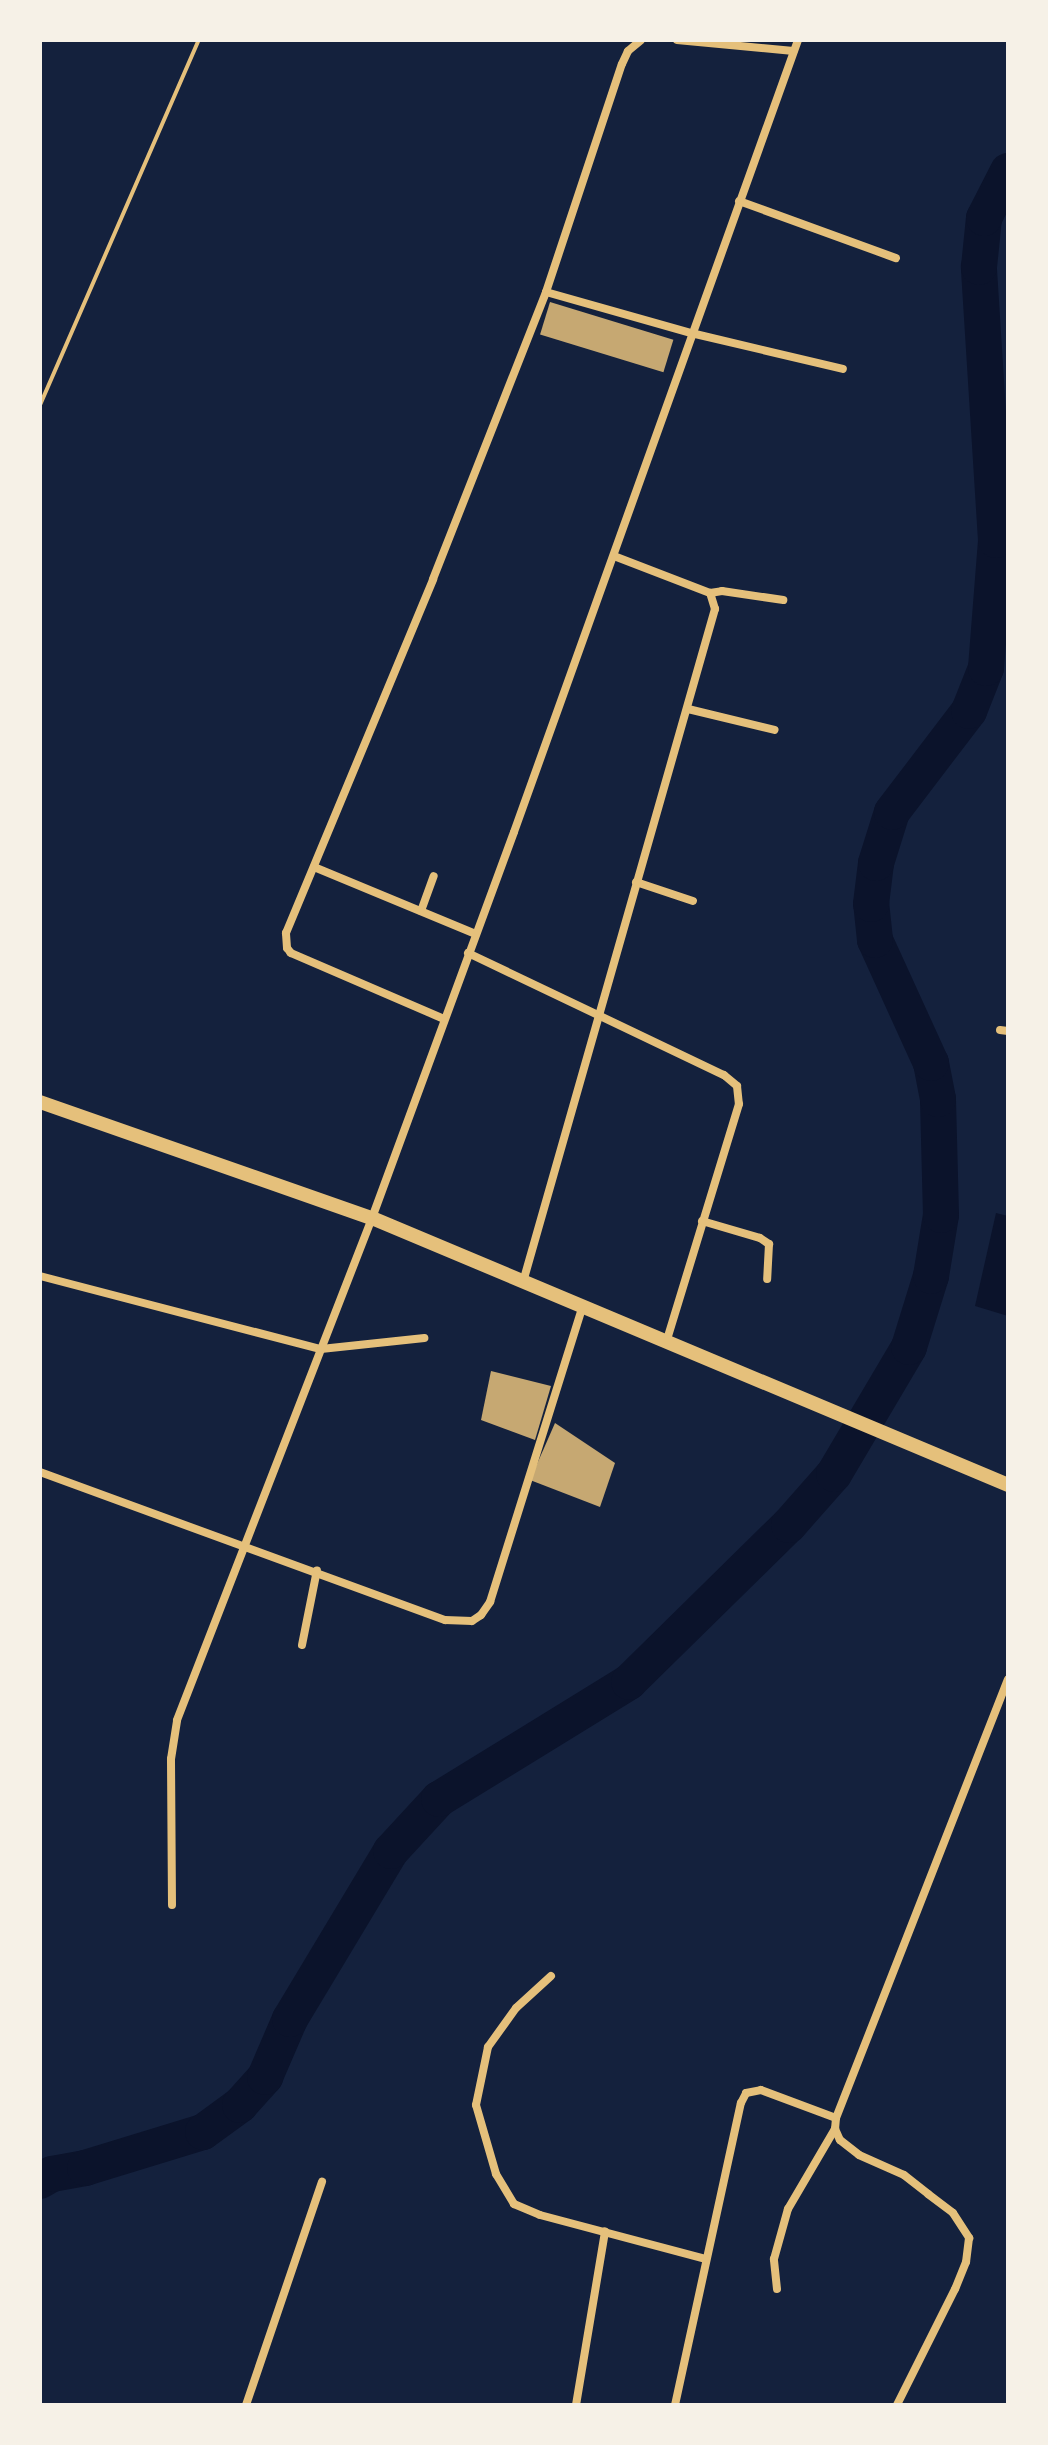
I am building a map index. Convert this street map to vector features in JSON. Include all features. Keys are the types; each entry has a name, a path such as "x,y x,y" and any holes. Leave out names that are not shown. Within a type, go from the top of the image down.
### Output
{"main road":[{"path":"40,1102 372,1218 582,1309 1008,1485"}],"street":[{"path":"444,1019 287,948 286,933 433,579 546,292 622,64 628,51 641,40"},
{"path":"677,40 793,51"},
{"path":"172,1905 172,1740 185,1697 372,1218 614,556 798,40"},
{"path":"739,201 896,258"},
{"path":"546,292 691,333 843,369"},
{"path":"614,556 710,593 722,591 783,600"},
{"path":"523,1283 688,709 715,609 710,593"},
{"path":"688,709 775,730"},
{"path":"314,867 476,934"},
{"path":"421,911 434,876"},
{"path":"636,882 693,901"},
{"path":"468,953 724,1075 737,1086 739,1104 666,1343"},
{"path":"702,1221 760,1238 769,1244 767,1279"},
{"path":"40,1276 321,1349 424,1338"},
{"path":"40,1472 460,1623 481,1615 490,1602 514,1534 582,1309"},
{"path":"302,1645 317,1570"},
{"path":"777,2289 774,2259 788,2209 835,2129 836,2118 1008,1679"},
{"path":"551,1976 516,2008 488,2047 476,2105 496,2174 514,2204 540,2215 705,2259"},
{"path":"675,2405 705,2259 741,2103 746,2093 761,2090 836,2118"},
{"path":"835,2129 840,2140 859,2155 904,2175 953,2213 969,2238 966,2262 955,2289 897,2405"},
{"path":"246,2405 322,2182"},
{"path":"576,2405 605,2231"}],"path":[{"path":"40,405 199,40"}],"water":[{"path":"996,1213 1008,1216 1008,1316 975,1306"}],"building":[{"path":"550,302 673,340 663,372 540,335"},
{"path":"491,1371 551,1386 535,1440 481,1420"},
{"path":"555,1423 615,1463 600,1507 530,1480"}],"waterway":[{"path":"40,2181 52,2174 85,2168 203,2132 240,2105 265,2077 290,2019 391,1851 439,1799 629,1682 789,1525 834,1474 909,1347 931,1276 941,1215 938,1099 931,1063 875,940 871,904 876,863 892,812 969,711 986,668 996,540 979,267 984,218 1008,171"}]}
